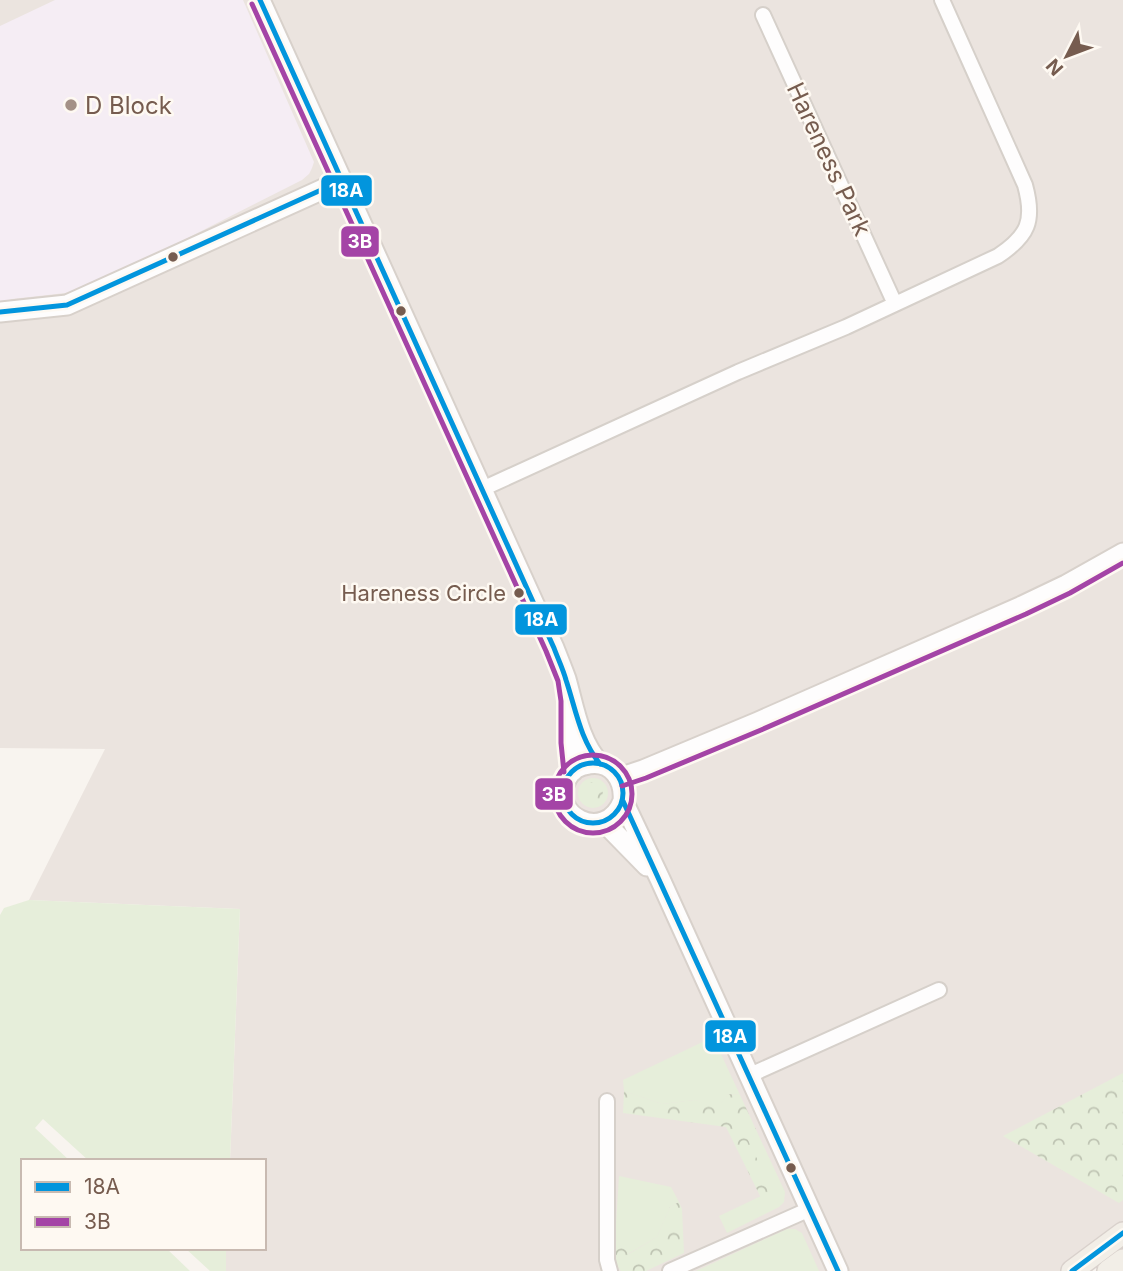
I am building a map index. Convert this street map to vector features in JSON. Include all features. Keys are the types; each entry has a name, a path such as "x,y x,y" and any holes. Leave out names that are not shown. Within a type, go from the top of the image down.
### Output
{"main road":[{"path":"260,0 554,648 590,753 619,778 624,793 616,814 604,822 582,822 566,808 564,787 573,771 586,764 600,764"},
{"path":"0,312 67,305 341,181"},
{"path":"619,778 758,722 1022,606 1123,553"},
{"path":"570,700 573,771"},
{"path":"623,801 838,1271"},
{"path":"604,822 660,879"},
{"path":"1072,1271 1123,1233"},
{"path":"1108,1271 1123,1260"}],"street":[{"path":"482,489 738,372 846,327 998,256 1014,245 1027,227 1029,200 1025,185 942,0"},
{"name":"Hareness Park","path":"763,15 895,304"},
{"path":"748,1076 939,990"},
{"path":"607,1101 607,1266 610,1271"},
{"path":"670,1271 810,1209"}],"shaded area":[{"path":"0,0 1123,0 1123,1233 1072,1271 226,1271 226,1250 266,1250 266,1159 230,1159 240,909 29,900 105,749 0,748"},
{"path":"55,0 243,0 314,162 309,174 302,180 93,286 74,292 12,299 0,303 0,26"}],"green space":[{"path":"593,778 604,782 608,793 604,804 593,808 582,804 578,793 582,782"},
{"path":"593,782 600,785 603,792 600,799 593,802 586,799 583,792 586,785"},
{"path":"29,900 240,909 230,1159 87,1159 43,1119 35,1128 68,1159 21,1159 21,1250 168,1250 190,1271 0,1271 0,915 4,908"},
{"path":"713,1037 740,1095 728,1094 717,1109 695,1100 662,1104 624,1091 623,1080"},
{"path":"1123,1073 1123,1200 1119,1203 1003,1136"},
{"path":"624,1091 662,1104 695,1100 717,1108 728,1094 740,1095 758,1134 748,1140 774,1194 765,1206 726,1127 623,1113"},
{"path":"758,1134 785,1192 784,1202 727,1233 719,1216 761,1196 766,1206 748,1139"},
{"path":"619,1176 671,1187 679,1202 670,1207 657,1237 628,1254 615,1239"},
{"path":"679,1202 682,1209 684,1253 646,1271 621,1271 615,1260 615,1239 629,1254 657,1237 670,1207"},
{"path":"787,1229 802,1233 819,1271 696,1271"},
{"path":"187,1250 226,1250 226,1271 210,1271"}],"transit line":[{"name":"18A","path":"260,0 554,648 583,734 600,764"},
{"name":"3B","path":"252,4 546,651 558,681 561,701 564,772"},
{"name":"18A","path":"0,312 67,305 341,181"},
{"name":"3B","path":"622,786 761,730 1026,614 1123,563"},
{"name":"3B","path":"593,755 608,758 621,766 629,779 632,794 629,809 621,822 608,830 593,833 578,830 565,822 557,809 554,794 557,779 565,766 578,758 593,755"},
{"name":"18A","path":"593,763 610,768 618,776 623,793 618,810 610,818 593,823 576,818 568,810 563,793 568,776 576,768 593,763"},
{"name":"18A","path":"623,801 838,1271"},
{"name":"18A","path":"1072,1271 1123,1233"}],"place":[{"name":"D Block","path":"71,105"},
{"name":"Hareness Circle","path":"519,593"}]}
